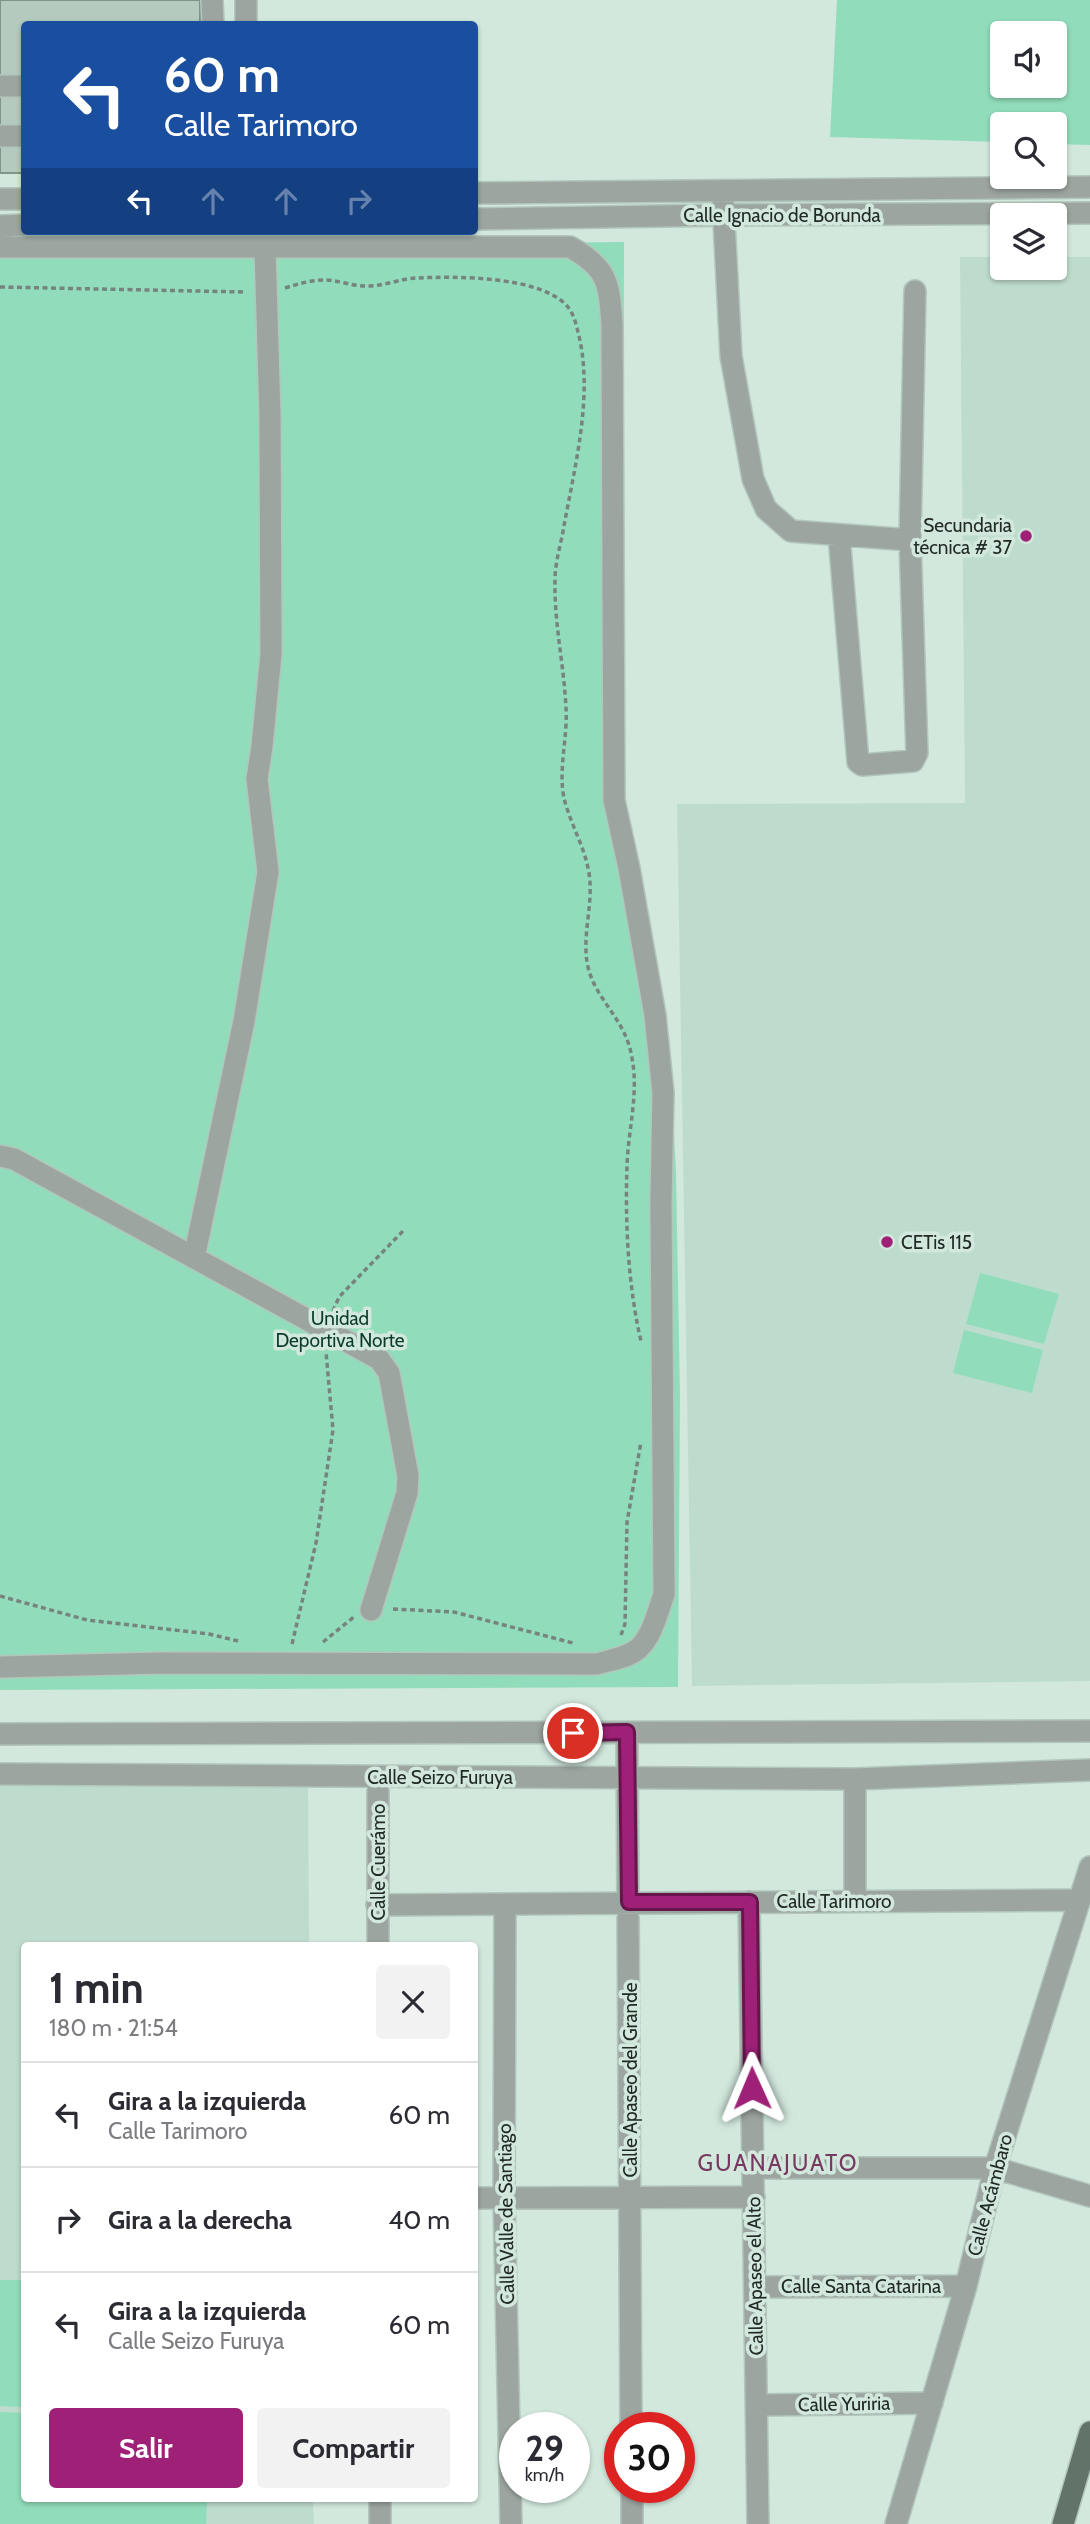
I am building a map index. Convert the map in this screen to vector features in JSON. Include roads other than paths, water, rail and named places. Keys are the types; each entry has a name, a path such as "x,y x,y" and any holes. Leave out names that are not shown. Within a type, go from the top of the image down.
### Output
{"main road":[{"path":"1063,2524 1090,2432"},
{"path":"1078,2524 1090,2484"}],"street":[{"path":"212,0 213,21"},
{"path":"246,0 246,21"},
{"path":"0,86 21,86"},
{"path":"0,136 21,136"},
{"name":"Calle Ignacio de Borunda","path":"478,193 1090,187"},
{"path":"722,190 731,356 753,479 766,509 792,531 910,540"},
{"path":"0,199 21,199"},
{"name":"Calle Ignacio de Borunda","path":"478,219 1090,213"},
{"path":"0,226 21,225"},
{"path":"0,247 570,247 592,259 609,286 612,338 614,800 655,1014 663,1093 661,1203 664,1594 652,1628 639,1648 620,1658 597,1664 162,1663 0,1667"},
{"path":"194,1258 244,1021 268,872 257,779 271,654 265,248"},
{"path":"839,535 858,762 862,765 913,761 917,753 910,540 915,291"},
{"path":"0,1156 14,1159 379,1359 389,1373 408,1476 407,1493 371,1610"},
{"path":"0,1734 1090,1731"},
{"name":"Calle Apaseo del Grande","path":"627,1732 631,2412"},
{"name":"Calle Seizo Furuya","path":"0,1774 855,1779 1090,1770"},
{"name":"Calle Cuerámo","path":"378,1777 378,1942"},
{"path":"855,1779 855,1901"},
{"name":"Calle Acámbaro","path":"896,2524 966,2286 995,2168 1090,1867"},
{"name":"Calle Tarimoro","path":"377,1905 1080,1900"},
{"name":"Calle Apaseo el Alto","path":"750,1902 758,2524"},
{"name":"Calle Valle de Santiago","path":"506,1904 504,2198 511,2524"},
{"path":"753,2168 995,2168 1090,2196"},
{"path":"478,2199 754,2197"},
{"name":"Calle Santa Catarina","path":"755,2287 966,2286"},
{"name":"Calle Yuriria","path":"757,2404 932,2403"},
{"path":"380,2502 380,2524"},
{"path":"632,2503 632,2524"}],"place":[{"name":"Secundaria técnica # 37","path":"1026,536"},
{"name":"CETis 115","path":"887,1242"}],"district":[{"name":"GUANAJUATO","path":"778,2163"}],"park label":[{"name":"Unidad Deportiva Norte","path":"340,1329"}]}
